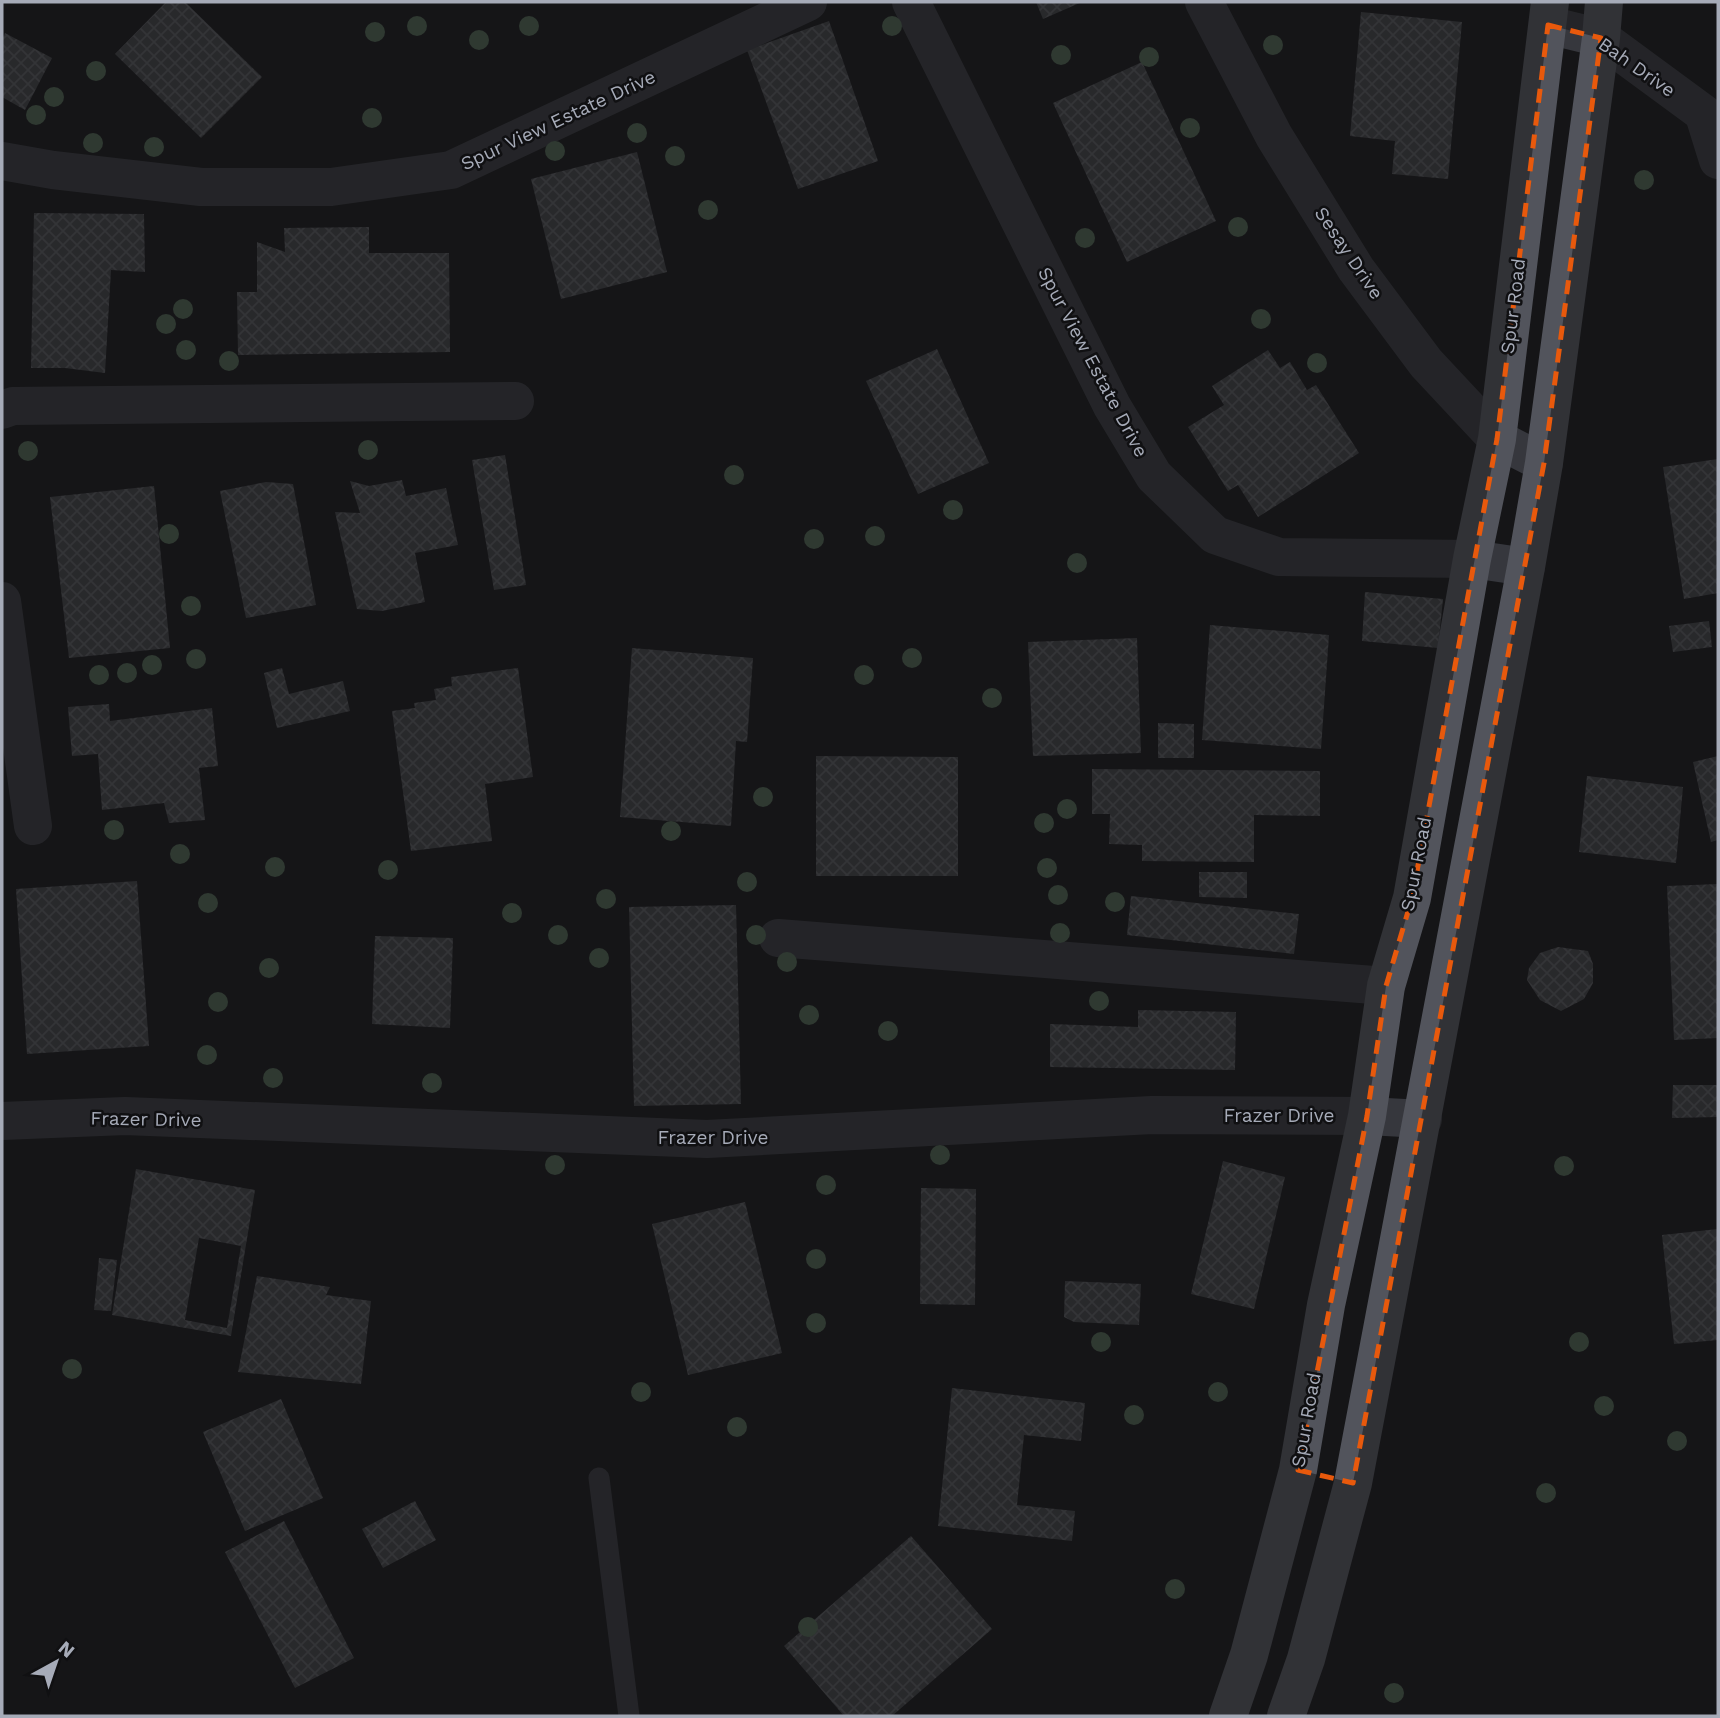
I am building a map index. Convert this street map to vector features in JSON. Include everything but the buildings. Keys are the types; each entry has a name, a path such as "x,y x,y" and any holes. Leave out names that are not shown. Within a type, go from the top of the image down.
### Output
{"main road":[{"name":"Spur Road","path":"1228,1716 1250,1655 1298,1470 1326,1305 1367,1116 1386,986 1412,898 1472,559 1497,439 1549,14"},
{"path":"1286,1716 1306,1659 1353,1483 1423,1119 1459,906 1544,463 1603,20"},
{"path":"1412,898 1459,906"},
{"path":"1298,1470 1353,1483"}],"street":[{"name":"Spur View Estate Drive","path":"2,160 53,170 201,187 331,187 451,170 807,2"},
{"name":"Spur View Estate Drive","path":"911,2 1112,406 1154,476 1215,535 1279,557 1472,559 1525,567"},
{"name":"Sesay Drive","path":"1204,2 1274,136 1356,269 1426,363 1497,439 1544,463"},
{"name":"Bah Drive","path":"1549,14 1603,20 1711,119"},
{"path":"1711,119 1718,160"},
{"path":"2,410 13,406 515,401"},
{"path":"2,600 33,826"},
{"path":"778,938 1386,986"},
{"name":"Frazer Drive","path":"2,1121 125,1116 706,1139 1152,1115 1367,1116 1423,1119"}],"lane":[{"path":"599,1478 629,1716"}],"highlighted area":[{"path":"1548,25 1601,38 1544,463 1353,1483 1298,1470 1367,1116 1386,986 1412,898 1497,439"}]}
